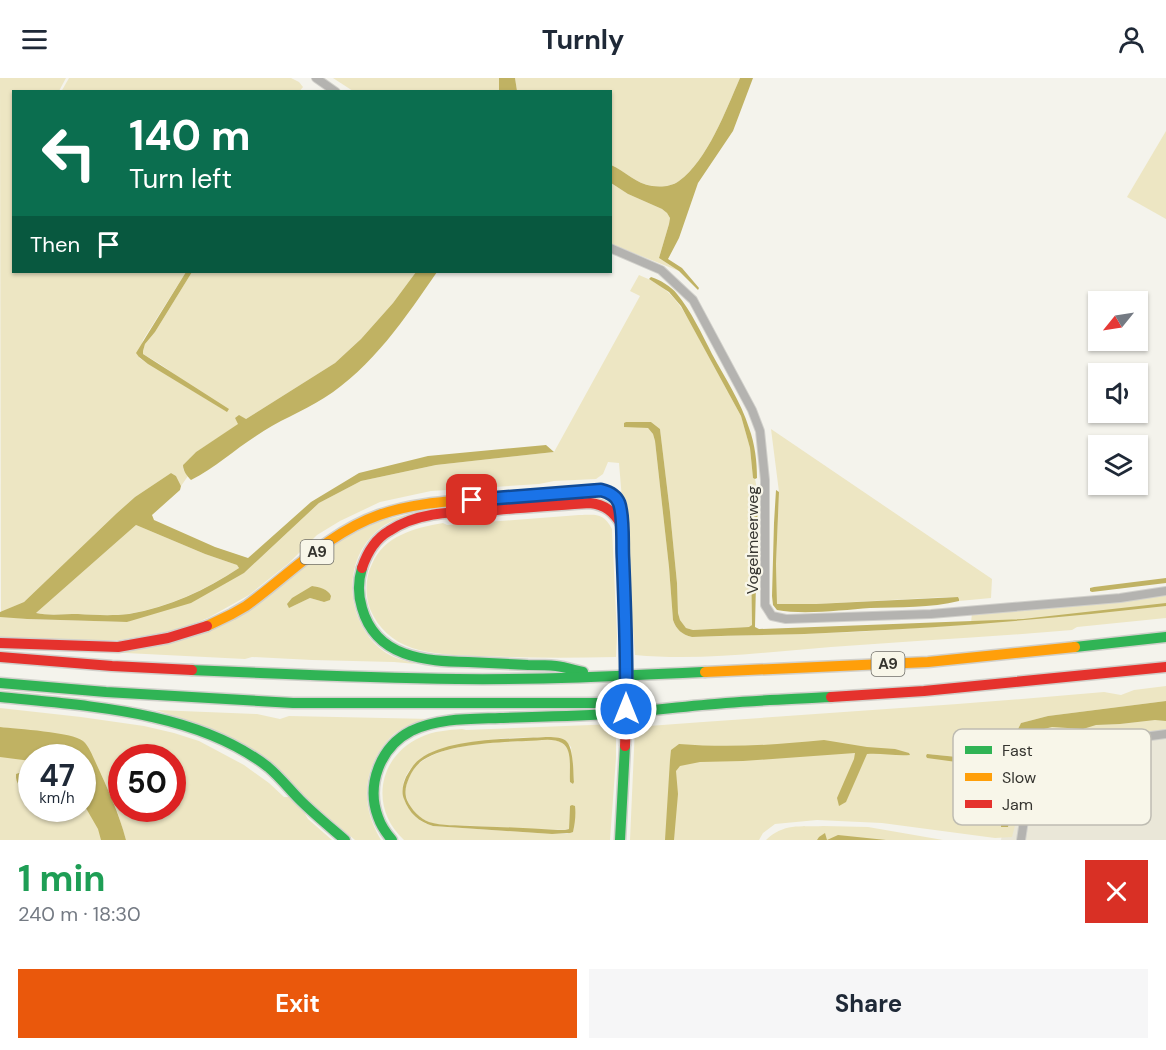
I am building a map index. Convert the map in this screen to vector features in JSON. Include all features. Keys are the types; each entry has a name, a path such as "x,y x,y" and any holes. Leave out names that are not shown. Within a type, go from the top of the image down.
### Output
{"main road":[{"name":"A9","path":"0,642 116,647 177,636 208,625 243,608 344,532 384,513 404,508 450,501 601,490 610,493 618,500 622,525"},
{"name":"A9","path":"608,677 556,666 436,661 404,654 381,641 374,633 360,603 359,582 364,561 375,543 384,534 413,519 436,514 590,503 607,507 622,525"},
{"path":"620,840 625,746 626,635 622,525"},
{"name":"A9","path":"0,657 112,666 293,675 459,679 608,677 928,662 1166,637"},
{"name":"A9","path":"392,840 377,817 373,800 375,777 383,757 396,740 412,730 448,720 608,714 727,703 924,691 1166,667"},
{"name":"A9","path":"0,683 293,703 727,703"},
{"path":"0,697 102,708 157,719 207,733 235,746 269,768 302,802 345,840"}],"street":[{"path":"316,78 333,90"},
{"name":"Vogelmeerweg","path":"612,249 661,270 693,300 752,410 760,431 765,480 765,605 772,616 786,619 931,614 1120,598 1166,591"},
{"path":"1151,736 1166,734"},
{"path":"1021,840 1023,825"}],"shaded area":[{"path":"0,78 66,78 60,90 12,90 12,273 185,273 143,340 139,358 226,411 143,354 145,344 155,332 191,273 415,273 393,303 361,339 335,363 246,419 235,418 239,424 196,452 183,465 188,476 181,486 176,476 171,473 135,497 24,602 1,612"},
{"path":"69,78 291,78 303,87 301,90 62,90"},
{"path":"333,78 499,78 499,90 351,90"},
{"path":"499,78 515,78 517,90 499,90"},
{"path":"515,78 740,78 715,134 698,161 676,183 658,186 641,183 612,166 612,90 517,90"},
{"path":"740,78 753,78 733,131 698,183 679,238 668,259 682,268 699,288 698,290 679,271 659,258 669,224 670,218 667,213 612,184 612,166 646,185 673,184 689,172 698,161 722,119"},
{"path":"1166,131 1166,219 1127,197"},
{"path":"612,184 667,213 670,218 669,224 659,258 679,271 612,244"},
{"path":"185,273 191,273 155,332 145,344 143,354 229,409 227,412 148,364 136,353"},
{"path":"415,273 436,273 387,341 358,372 324,398 264,431 191,480 184,471 183,465 196,452 238,424 235,418 239,415 246,419 335,363 361,339 393,303"},
{"path":"639,275 668,292 689,320 741,416 750,448 753,478 757,489 754,490 753,497 752,625 750,627 693,630 686,628 678,613 677,583 660,429 651,422 626,422 648,428 655,441 673,620 682,633 692,637 857,632 971,624 972,612 1121,601 1166,595 1166,618 1077,627 1072,630 733,655 659,657 635,655 619,463 608,462 603,474 596,479 431,491 380,502 317,535 289,563 249,595 208,618 174,631 119,640 0,637 0,616 127,622 244,573 319,503 361,481 436,465 554,452 640,296 630,291"},
{"path":"651,277 669,286 682,300 732,390 751,434 757,478 753,478 750,448 741,416 681,306 669,292 649,279"},
{"path":"626,422 651,422 660,429 677,583 678,613 686,628 693,630 752,625 753,497 754,490 757,489 755,627 759,629 1023,619 1166,603 1166,606 927,628 808,634 692,637 685,635 673,620 655,441 648,428 624,427"},
{"path":"771,429 992,579 991,598 959,601 958,597 946,597 777,604 779,492"},
{"path":"546,445 554,452 436,465 361,481 319,503 244,573 191,603 127,622 0,617 0,612 24,602 135,497 171,473 176,476 181,486 180,490 152,515 154,520 215,547 248,558 311,502 359,473 428,456","holes":["136,525 237,565 239,568 187,597 144,611 110,615 36,613"]},
{"path":"776,490 779,492 777,604 958,597 959,601 926,606 824,612 777,610 773,605 772,596"},
{"path":"410,514 385,525 365,544 353,575 355,608 370,638 382,650 394,657 416,664 106,652 191,637 336,542 379,521","holes":["312,586 325,590 324,602 310,598 293,606"]},
{"path":"579,515 602,517 612,529 616,657 513,657 428,652 412,648 392,638 377,622 370,609 366,586 370,569 377,554 384,546 401,535 443,523 447,525"},
{"path":"136,525 237,565 239,568 186,597 143,611 109,615 36,613"},
{"path":"1166,578 1166,583 1090,591 1090,588 1094,587"},
{"path":"312,586 328,592 331,596 330,600 324,602 310,598 289,608 287,604 292,598"},
{"path":"1166,686 1166,701 1048,716 1021,723 1018,729 953,729 953,757 927,754 953,759 953,825 1015,825 1012,837 995,838 882,823 817,820 775,824 763,833 759,840 630,840 635,727 1104,692 1121,695 1134,690"},
{"path":"1166,701 1166,721 1096,725 1083,729 1052,727 1018,729 1021,723 1048,716"},
{"path":"0,708 144,726 199,741 244,765 284,797 289,797 308,819 332,840 126,840 120,822 186,822 186,744 108,744 108,790 101,774 112,840 0,840"},
{"path":"1166,708 1166,840 1001,840 1004,825 1151,825 1151,729 1025,729 1025,727"},
{"path":"156,710 257,714 280,719 289,716 432,719 412,724 398,731 379,752 369,774 367,796 371,818 381,840 355,840 212,729"},
{"path":"1155,720 1166,721 1166,731 1151,733 1151,729 1083,729 1096,725"},
{"path":"616,724 610,840 404,840 393,827 386,813 383,784 387,770 406,746 421,737 441,731","holes":["546,737 564,739 571,747 573,784 570,782 568,750 558,741 543,739 460,747 504,738","456,747 445,750 421,762 409,777 406,785 408,802 418,815 428,822 445,825 565,830 569,829 570,806 573,831 567,834 552,834 433,826 423,822 410,810 405,801 403,784 411,768 425,756 433,752"]},
{"path":"0,727 68,735 86,744 18,744 18,759 0,757"},
{"path":"1052,727 1083,729 1044,729"},
{"path":"561,738 568,743 572,760 573,784 570,782 568,750 558,741 487,743 445,750 423,760 409,778 406,797 413,810 422,819 450,825 565,830 569,829 570,806 572,805 575,806 573,832 552,834 433,826 415,816 406,804 403,785 406,777 420,759 432,752 463,743"},
{"path":"824,740 895,749 910,755 867,754 846,802 839,806 837,798 855,753 700,762 680,766 676,771 678,794 674,840 665,840 671,750 679,744 716,746"},
{"path":"927,754 953,757 953,762 927,758"},
{"path":"96,764 108,790 108,822 121,822 126,840 101,840 94,822 96,822"},
{"path":"868,827 943,840 766,840 786,828"},
{"path":"825,833 827,840 817,840 819,837"},
{"path":"838,835 886,840 827,840"}],"traffic: fast":[{"path":"622,525 626,635"},
{"path":"362,568 359,583 362,608 369,625 390,647 419,658 553,666 583,672"},
{"path":"1075,647 1166,637"},
{"path":"192,670 358,677 488,679 705,672"},
{"path":"0,683 293,703 637,703"},
{"path":"0,697 140,714 208,734 239,748 268,767 305,805 345,840"},
{"path":"392,840 378,817 375,805 374,792 378,768 391,747 400,738 421,727 443,721 466,719 609,714 739,702 831,697"},
{"path":"620,840 625,746"}],"traffic: slow":[{"path":"207,626 246,606 326,544 360,523 407,507 493,498"},
{"path":"705,672 928,662 1075,647"}],"traffic: jam":[{"path":"493,498 601,490 612,496 618,503 622,525"},
{"path":"362,568 372,547 384,534 414,519 441,513 590,503 608,509 621,524"},
{"path":"0,643 118,647 168,638 207,626"},
{"path":"625,746 626,635"},
{"path":"0,657 192,670"},
{"path":"831,697 924,691 1166,667"}],"route":[{"path":"472,500 601,490 610,493 618,500 622,525 626,709"}]}
